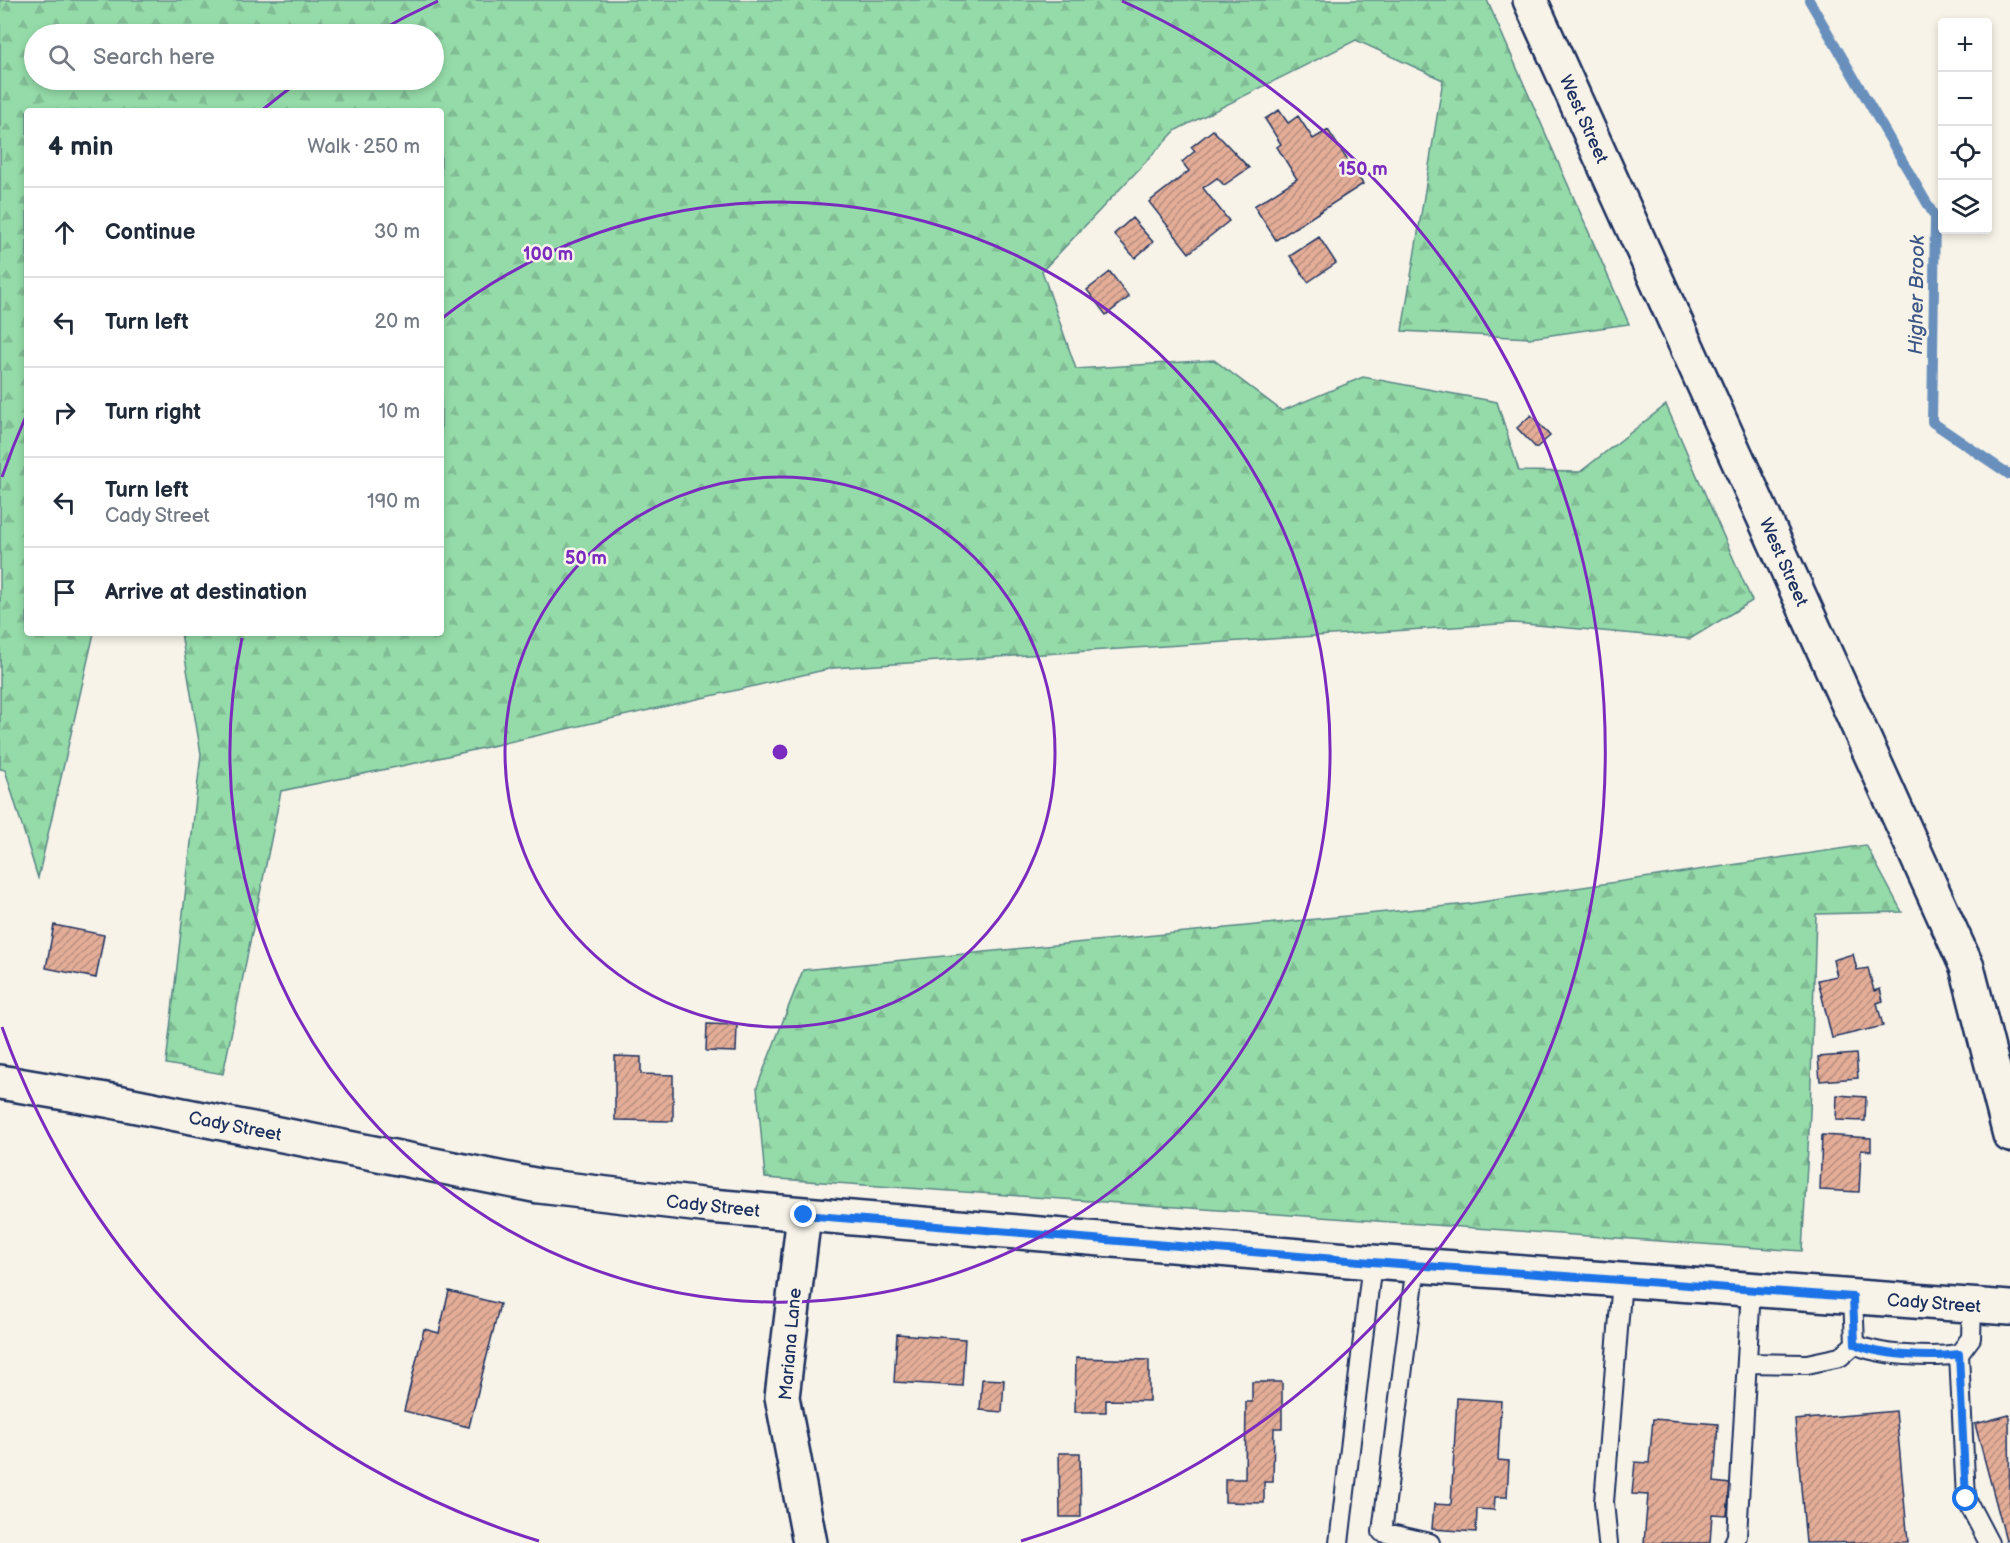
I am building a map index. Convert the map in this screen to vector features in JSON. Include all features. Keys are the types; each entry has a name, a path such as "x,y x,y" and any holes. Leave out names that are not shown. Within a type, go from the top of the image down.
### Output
{"street":[{"name":"West Street","path":"1530,0 1967,967 2010,1135"},
{"name":"Cady Street","path":"0,1082 112,1101 539,1186 804,1215 1372,1262 2010,1308"},
{"name":"Mariana Lane","path":"804,1215 782,1397 810,1543"}],"lane":[{"path":"1339,1543 1372,1262"},
{"path":"1416,1265 1382,1532 1430,1543"},
{"path":"1608,1543 1604,1502 1622,1280"},
{"path":"1734,1543 1737,1536 1751,1290"},
{"path":"1853,1297 1855,1344"},
{"path":"1972,1306 1971,1338 1959,1354 1966,1499 1989,1543"},
{"path":"1747,1363 1807,1364 1840,1357 1855,1344"},
{"path":"1855,1344 1870,1352 1939,1357 1959,1354"}],"green space":[{"path":"0,0 1487,0 1629,324 1530,338 1402,331 1443,80 1356,40 1176,130 1042,271 1076,369 1214,360 1282,411 1363,377 1497,402 1519,471 1580,472 1666,405 1752,601 1690,639 1514,623 833,668 430,760 281,791 223,1074 166,1064 201,754 181,636 444,636 444,108 24,108 24,636 93,636 38,878 5,770 0,769"},
{"path":"1866,845 1902,912 1816,914 1810,1113 1802,1251 765,1178 757,1087 803,970 1468,904"}],"building":[{"path":"1279,110 1288,123 1298,116 1313,139 1328,130 1363,184 1276,240 1254,206 1297,179 1277,147 1281,144 1265,119"},
{"path":"1213,130 1249,168 1224,185 1217,178 1203,188 1229,221 1189,253 1149,202 1189,171 1182,162 1195,151 1191,147"},
{"path":"1132,218 1153,242 1135,258 1114,234"},
{"path":"1319,237 1336,263 1308,282 1290,256"},
{"path":"1110,272 1129,297 1106,315 1087,290"},
{"path":"1531,415 1550,436 1536,448 1517,428"},
{"path":"54,925 104,935 96,978 46,968"},
{"path":"1853,954 1857,970 1868,968 1874,991 1880,989 1883,1001 1877,1003 1883,1026 1832,1038 1818,980 1837,976 1833,960"},
{"path":"707,1024 737,1025 736,1052 706,1051"},
{"path":"1856,1054 1858,1078 1820,1081 1818,1057"},
{"path":"615,1056 641,1057 641,1074 673,1075 673,1121 615,1120"},
{"path":"1837,1095 1866,1097 1865,1121 1836,1120"},
{"path":"1822,1135 1871,1138 1871,1151 1861,1150 1859,1192 1820,1190"},
{"path":"449,1291 500,1304 469,1427 404,1411 424,1329 439,1333"},
{"path":"897,1334 965,1339 962,1386 894,1382"},
{"path":"1076,1358 1149,1360 1149,1401 1106,1400 1106,1412 1075,1412"},
{"path":"982,1379 1004,1380 1002,1412 980,1410"},
{"path":"1252,1382 1282,1382 1282,1428 1274,1428 1273,1482 1264,1482 1264,1503 1225,1502 1225,1479 1245,1479 1246,1402 1252,1402"},
{"path":"1457,1398 1501,1401 1498,1460 1509,1461 1507,1497 1495,1497 1494,1510 1477,1509 1476,1532 1432,1529 1434,1504 1451,1505"},
{"path":"1896,1411 1908,1542 1806,1543 1795,1420"},
{"path":"2009,1415 2010,1539 2006,1540 1975,1424"},
{"path":"1653,1419 1718,1424 1714,1482 1730,1484 1727,1515 1712,1514 1710,1543 1644,1543 1648,1495 1632,1494 1635,1462 1649,1463"},
{"path":"1059,1453 1080,1453 1081,1517 1060,1517"}],"waterway":[{"name":"Higher Brook","path":"1809,0 1935,217 1932,422 2010,475"}],"route":[{"path":"804,1215 1372,1262 1853,1297 1855,1344 1870,1352 1939,1357 1959,1354 1966,1499"}]}
